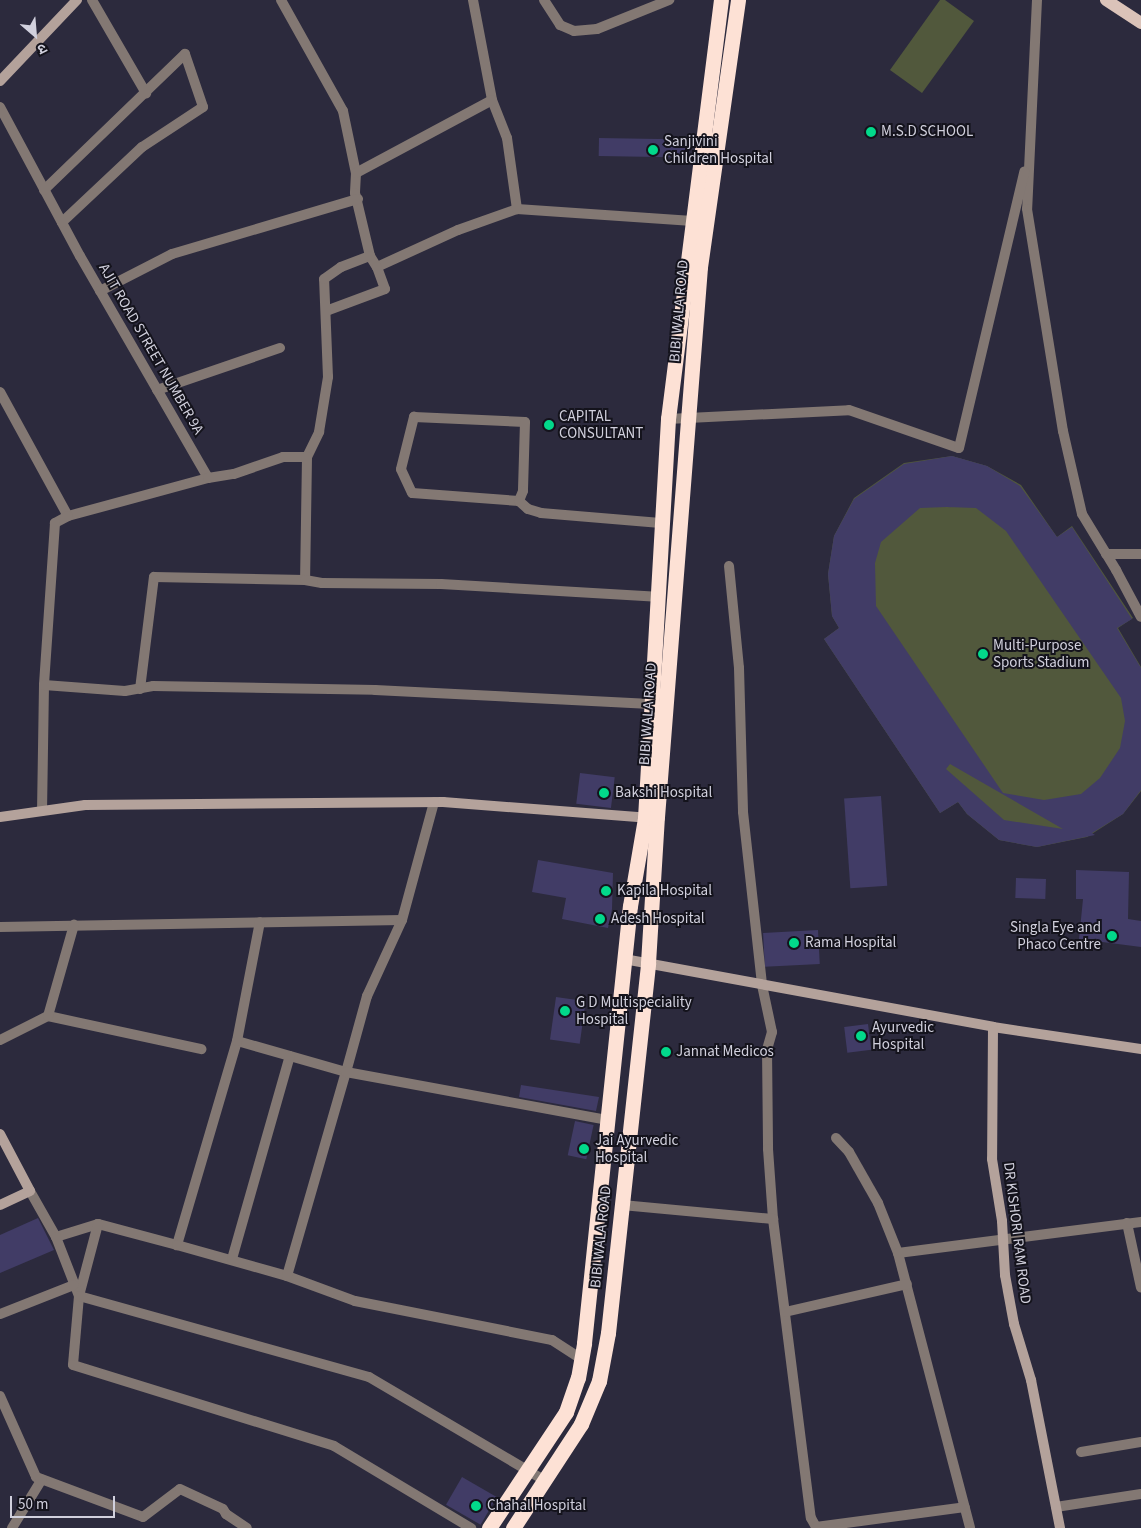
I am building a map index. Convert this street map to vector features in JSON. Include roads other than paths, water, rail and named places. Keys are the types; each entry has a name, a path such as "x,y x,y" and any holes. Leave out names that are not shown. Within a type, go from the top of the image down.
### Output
{"highway":[{"path":"489,1528 566,1412 578,1378 581,1359 630,906 651,818 651,704 668,419 721,0"},
{"name":"BIBI WALA ROAD","path":"513,1528 581,1424 599,1381 608,1333 648,964 651,818 700,267 738,0"}],"main road":[{"path":"1106,0 1141,23"}],"street":[{"path":"0,81 77,0"},
{"path":"92,0 146,93"},
{"path":"281,0 343,111 356,174 355,193 358,199 370,256 377,267 385,289 326,311"},
{"path":"473,0 492,100 506,138 518,209"},
{"path":"544,0 560,25 574,31 597,29 669,0"},
{"path":"1037,0 1028,209 1063,431 1082,514 1141,617"},
{"path":"1037,17 1044,0"},
{"path":"44,190 185,54 203,107 142,147 62,222"},
{"path":"356,174 492,100"},
{"name":"AJIT ROAD STREET NUMBER 9A","path":"0,107 100,290 208,478"},
{"path":"668,419 849,410 959,448 1030,147"},
{"path":"100,290 172,254 358,199"},
{"path":"377,267 458,230 518,209 693,221"},
{"path":"306,580 307,457 319,432 328,377 324,279 341,267 370,256"},
{"path":"157,390 280,348"},
{"path":"0,392 68,516"},
{"path":"519,501 523,491 525,422 414,417 401,469 412,493 519,501 528,509 541,513 662,523"},
{"path":"42,811 44,685 55,523 68,516 208,478 234,474 283,457 307,457"},
{"path":"1106,554 1141,554"},
{"path":"729,566 739,668 743,812 762,985 772,1032 767,1059 768,1149 773,1219 811,1518 816,1527 965,1507"},
{"path":"140,689 154,577 306,580 322,584 441,584 657,597"},
{"path":"44,685 125,691 153,686 375,690 651,704"},
{"path":"287,1276 367,996 402,920 434,802"},
{"path":"0,817 85,805 434,802 651,818"},
{"path":"0,927 402,920"},
{"path":"177,1245 237,1041 260,922"},
{"path":"48,1016 74,926"},
{"path":"624,959 993,1027 1141,1050"},
{"path":"0,1040 48,1016 201,1049"},
{"name":"DR KISHORI RAM ROAD","path":"993,1027 992,1159 1003,1239 1005,1275 1012,1314 1031,1380 1060,1528"},
{"path":"237,1041 346,1072 607,1120"},
{"path":"232,1259 290,1056"},
{"path":"0,1134 56,1237 79,1296 368,1377 544,1480"},
{"path":"836,1138 849,1152 878,1203 898,1253 970,1528"},
{"path":"0,1205 30,1191"},
{"path":"622,1205 773,1219"},
{"path":"898,1253 1141,1222"},
{"path":"1127,1223 1141,1288"},
{"path":"98,1224 79,1296 73,1365 334,1446 471,1528"},
{"path":"56,1237 98,1224 232,1259 287,1276 355,1301 552,1340 581,1359"},
{"path":"785,1312 907,1284"},
{"path":"0,1314 74,1285"},
{"path":"0,1396 36,1477 143,1517 180,1489 223,1509 226,1514 247,1528"},
{"path":"1081,1452 1141,1442"},
{"path":"12,1528 42,1480"},
{"path":"1056,1507 1141,1494"}],"place":[{"name":"M.S.D SCHOOL","path":"871,132"},
{"name":"Sanjivini Children Hospital","path":"653,150"},
{"name":"CAPITAL CONSULTANT","path":"549,425"},
{"name":"Multi-Purpose Sports Stadium","path":"983,654"},
{"name":"Bakshi Hospital","path":"604,793"},
{"name":"Kapila Hospital","path":"606,891"},
{"name":"Adesh Hospital","path":"600,919"},
{"name":"Singla Eye and Phaco Centre","path":"1112,936"},
{"name":"Rama Hospital","path":"794,943"},
{"name":"G D Multispeciality Hospital","path":"565,1011"},
{"name":"Ayurvedic Hospital","path":"861,1036"},
{"name":"Jannat Medicos","path":"666,1052"},
{"name":"Jai Ayurvedic Hospital","path":"584,1149"},
{"name":"Chahal Hospital","path":"476,1506"}]}
